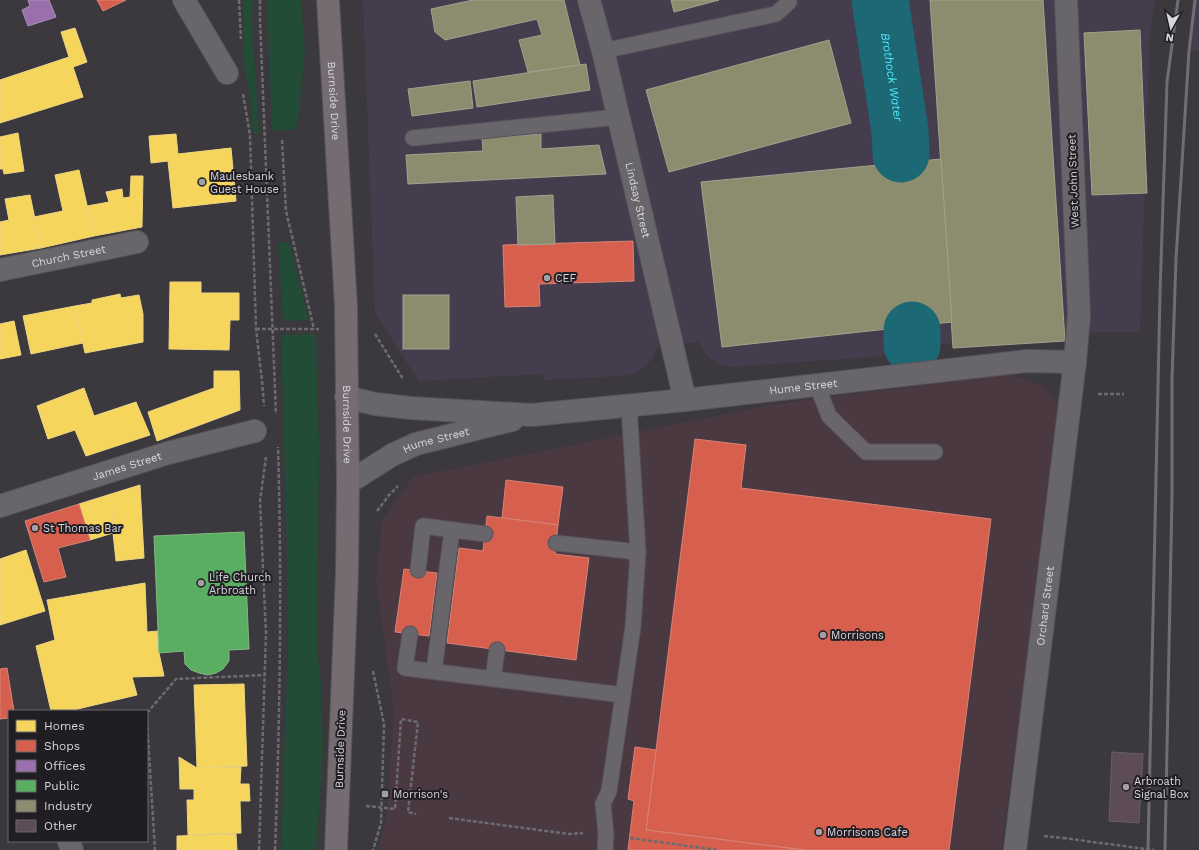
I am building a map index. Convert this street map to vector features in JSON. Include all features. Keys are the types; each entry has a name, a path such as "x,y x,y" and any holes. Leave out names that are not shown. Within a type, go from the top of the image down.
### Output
{"main road":[{"name":"Burnside Drive","path":"328,0 346,306 348,483 347,573 336,850"}],"street":[{"path":"184,0 226,73"},
{"name":"Lindsay Street","path":"589,0 685,400"},
{"name":"West John Street","path":"1066,0 1079,314 1074,362"},
{"name":"Church Street","path":"0,270 137,242"},
{"name":"Hume Street","path":"346,397 375,404 411,408 532,415 685,400 1028,361 1074,362"},
{"name":"Orchard Street","path":"1015,850 1074,362"},
{"name":"Hume Street","path":"348,483 392,455 416,444 532,415"},
{"name":"James Street","path":"0,506 168,452 255,431"}],"lane":[{"path":"602,50 776,14 789,2 789,0"},
{"path":"413,138 618,117"},
{"path":"817,385 829,416 866,452 935,452"},
{"path":"605,850 606,834 603,804 609,791 633,627 638,552 629,406"},
{"path":"418,570 423,526 485,534"},
{"path":"434,671 452,530"},
{"path":"556,543 638,552"},
{"path":"410,634 406,668 623,695"},
{"path":"493,679 497,650"}],"path":[{"path":"256,329 314,329 286,211 282,140"},
{"path":"1101,394 1124,394"},
{"path":"375,513 389,495 403,481"},
{"path":"372,667 384,724 381,823 373,850"},
{"path":"148,712 176,679 265,675"},
{"path":"338,803 394,809 401,719 418,722 408,812 416,814"},
{"path":"148,737 155,850"},
{"path":"449,818 569,834 584,833"},
{"path":"627,837 717,850"},
{"path":"1064,838 1154,850"}],"shaded area":[{"path":"363,0 852,0 875,149 879,159 919,152 908,0 1155,0 1150,33 1140,332 1091,332 1061,338 938,344 937,319 892,322 893,333 887,333 887,356 730,367 717,363 707,356 698,342 658,346 654,356 647,365 635,373 622,376 543,380 543,374 419,381 375,314"},
{"path":"1195,0 1199,0 1199,51 1189,51"},
{"path":"1009,374 1044,386 1062,410 1001,850 378,850 387,817 394,712 376,580 382,521 413,477 776,404"}],"green space":[{"path":"244,0 253,0 252,17 259,134 253,134 251,104 244,64"},
{"path":"267,0 301,0 305,53 297,129 272,131"},
{"path":"852,0 908,0 919,152 878,159 875,149"},
{"path":"289,242 309,320 283,321 278,243"},
{"path":"316,334 319,449 317,646 321,684 323,754 316,850 281,850 288,645 281,335"}],"building: Homes":[{"path":"75,28 87,62 73,67 83,97 0,123 0,80 69,57 61,32"},
{"path":"18,133 24,171 4,174 3,169 0,169 0,137"},
{"name":"Maulesbank Guest House","path":"176,134 178,154 231,148 236,201 173,208 168,161 151,163 149,136"},
{"path":"79,170 94,236 41,248 34,217 63,211 55,175"},
{"path":"131,176 143,176 142,227 94,236 87,206 109,202 106,192 122,189 123,198 130,197"},
{"path":"30,195 41,248 0,255 0,222 9,220 5,199"},
{"path":"170,282 201,282 201,293 239,293 239,320 230,320 229,350 169,349"},
{"path":"120,294 121,298 139,295 143,314 143,342 85,353 75,306 92,303 92,300"},
{"path":"75,306 83,343 31,354 23,316"},
{"path":"14,321 21,355 0,359 0,324"},
{"path":"214,371 239,371 240,410 157,441 148,412 214,388"},
{"path":"84,388 94,416 136,402 150,435 86,456 75,430 48,439 37,406"},
{"path":"140,485 144,558 116,561 111,494"},
{"path":"111,494 113,533 90,540 79,504"},
{"path":"26,550 45,611 0,625 0,559"},
{"path":"145,583 147,632 158,631 159,653 164,676 132,677 137,695 73,710 51,710 36,646 55,640 47,600"},
{"path":"244,684 247,766 197,768 194,685"},
{"path":"179,757 197,768 241,767 240,784 249,784 250,801 240,801 241,833 188,835 187,800 194,800 194,789 180,789"},
{"path":"236,834 237,850 177,850 177,836"}],"building: Shops":[{"path":"97,0 126,0 103,11"},
{"path":"633,241 634,281 539,284 540,306 505,307 503,245"},
{"name":"Morrisons","path":"695,439 746,445 741,488 991,519 949,850 804,850 646,830"},
{"path":"506,480 563,487 558,525 502,518"},
{"path":"79,504 90,540 58,548 66,577 44,582 25,521"},
{"path":"487,516 558,525 555,554 589,558 576,660 447,643 459,548 483,551"},
{"path":"404,569 437,573 429,636 395,632"},
{"path":"7,668 14,710 8,710 8,718 0,719 0,669"},
{"path":"635,747 656,750 646,830 804,850 628,850 634,801 628,799"}],"building: Offices":[{"path":"28,0 49,0 56,17 28,26 22,10 30,6"}],"building: Public":[{"name":"Life Church Arbroath","path":"244,532 249,649 229,650 229,661 223,669 208,675 199,673 191,670 185,664 184,651 159,653 154,536"}],"building: Industry":[{"path":"473,0 564,0 580,65 528,72 519,40 542,35 537,19 445,40 435,32 431,9"},
{"path":"671,0 719,0 674,12"},
{"path":"930,0 1043,0 1065,341 953,348"},
{"path":"1140,30 1147,193 1092,195 1084,33"},
{"path":"829,40 851,123 669,172 646,90"},
{"path":"586,64 590,90 477,107 473,81"},
{"path":"470,81 473,108 412,116 408,89"},
{"path":"541,134 541,149 599,145 606,174 408,184 406,155 483,151 482,138"},
{"path":"941,159 952,322 722,347 701,182"},
{"path":"553,195 555,244 518,245 516,197"},
{"path":"403,295 449,295 449,349 403,349"}],"building: Other":[{"name":"Arbroath Signal Box","path":"1112,752 1143,754 1139,823 1109,821"}],"waterway":[{"name":"Brothock Water","path":"880,0 900,131 901,154"},
{"name":"Brothock Water","path":"912,330 912,345"}],"railway":[{"path":"1148,850 1160,293 1167,82 1178,0"},
{"path":"1165,850 1172,496 1172,379 1176,259 1189,51 1195,0"}],"place":[{"name":"Maulesbank Guest House","path":"202,182"},
{"name":"CEF","path":"547,278"},
{"name":"St Thomas Bar","path":"35,528"},
{"name":"Life Church Arbroath","path":"201,583"},
{"name":"Morrisons","path":"823,635"},
{"name":"Arbroath Signal Box","path":"1126,787"},
{"name":"Morrison's","path":"385,794"},
{"name":"Morrisons Cafe","path":"819,832"}]}
